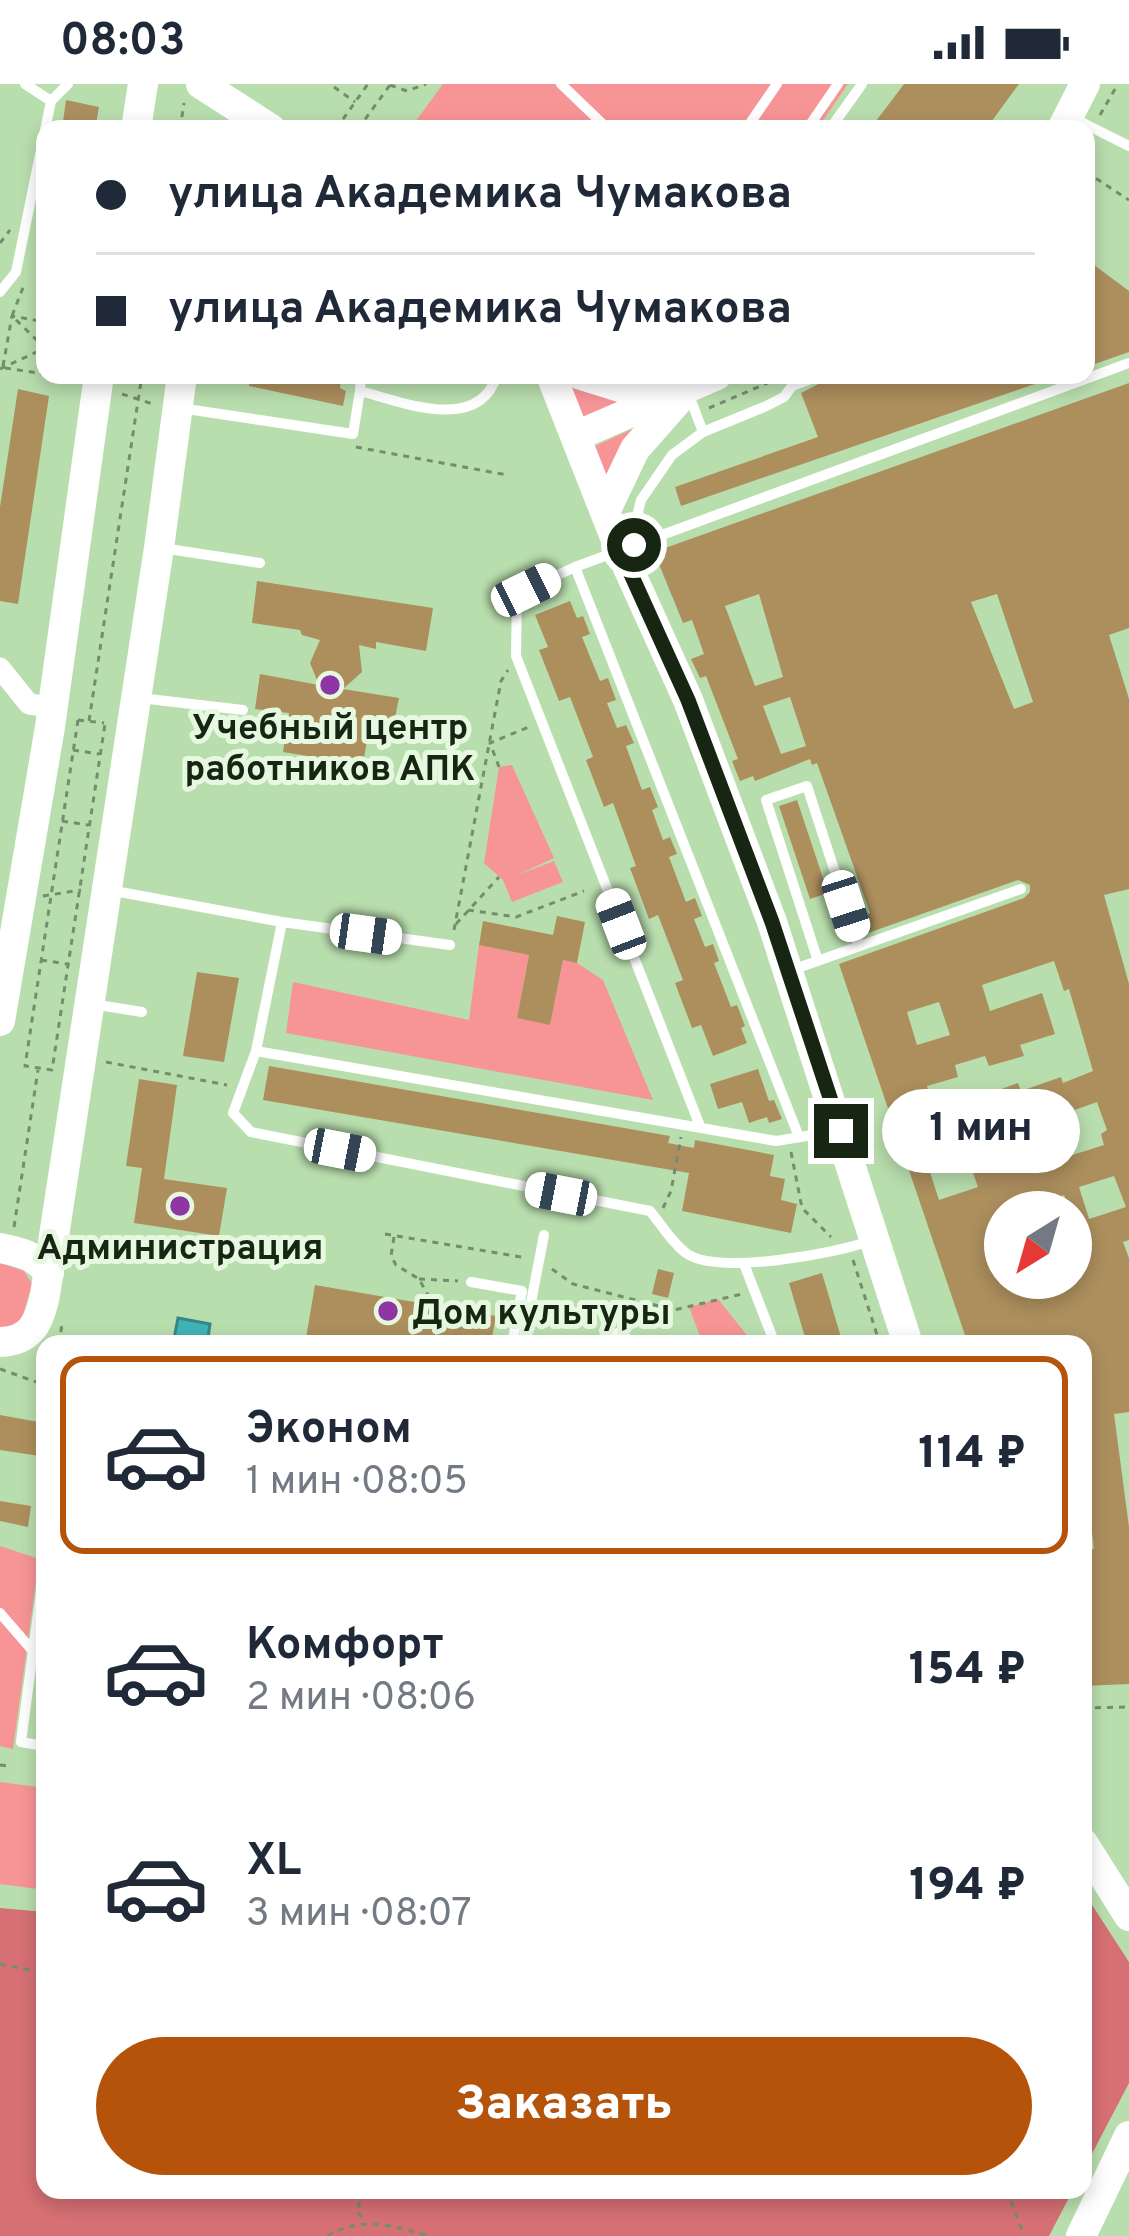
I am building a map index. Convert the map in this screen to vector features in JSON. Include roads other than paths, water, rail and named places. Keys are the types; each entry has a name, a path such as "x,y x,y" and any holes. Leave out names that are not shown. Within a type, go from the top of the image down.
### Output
{"street":[{"path":"137,120 142,84"},
{"path":"1076,120 1085,84"},
{"path":"202,95 253,120"},
{"path":"0,1021 9,923 60,714 88,384"},
{"path":"0,1342 21,1340 34,1330 42,1311 106,890 124,716 159,548 181,384"},
{"path":"555,384 605,512 634,545 688,700 804,966 841,1131 905,1335"},
{"path":"610,384 626,389 687,390"},
{"path":"576,436 699,384"},
{"path":"605,512 635,449 687,390"},
{"path":"0,668 29,704 60,714"},
{"path":"7,1238 49,1273"},
{"path":"1092,1857 1129,1916"},
{"path":"1082,2236 1129,2136"}],"lane":[{"path":"25,84 51,101"},
{"path":"47,120 51,101 68,84"},
{"path":"561,84 599,120"},
{"path":"752,120 777,84"},
{"path":"813,120 838,84"},
{"path":"836,120 862,84"},
{"path":"1095,132 1129,146"},
{"path":"0,292 16,272 36,174"},
{"path":"1095,375 1129,362"},
{"path":"177,407 353,434 360,384"},
{"path":"360,391 447,410 468,410 493,384"},
{"path":"634,545 638,512 649,484 672,454 703,432 784,397 789,384"},
{"path":"700,1126 516,656 517,595 575,566 1069,384"},
{"path":"687,390 703,432"},
{"path":"159,548 260,563"},
{"path":"575,566 799,1137"},
{"path":"124,716 243,710"},
{"path":"860,946 807,786 766,800 804,966 1021,889"},
{"path":"106,890 282,922 451,944"},
{"path":"282,922 256,1051 233,1113 251,1132 650,1211 689,1255 744,1264 849,1248 876,1239"},
{"path":"88,1003 142,1012"},
{"path":"256,1051 776,1141 841,1131"},
{"path":"525,1335 544,1235"},
{"path":"744,1264 773,1335"},
{"path":"471,1282 522,1291 514,1335"},
{"path":"0,1613 32,1650"},
{"path":"36,1623 21,1742 36,1744"}],"water":[{"path":"178,1318 210,1324 208,1335 175,1335"}],"place":[{"name":"Учебный центр работников АПК","path":"330,685"},
{"name":"Администрация","path":"180,1206"},
{"name":"Дом культуры","path":"388,1311"}]}
